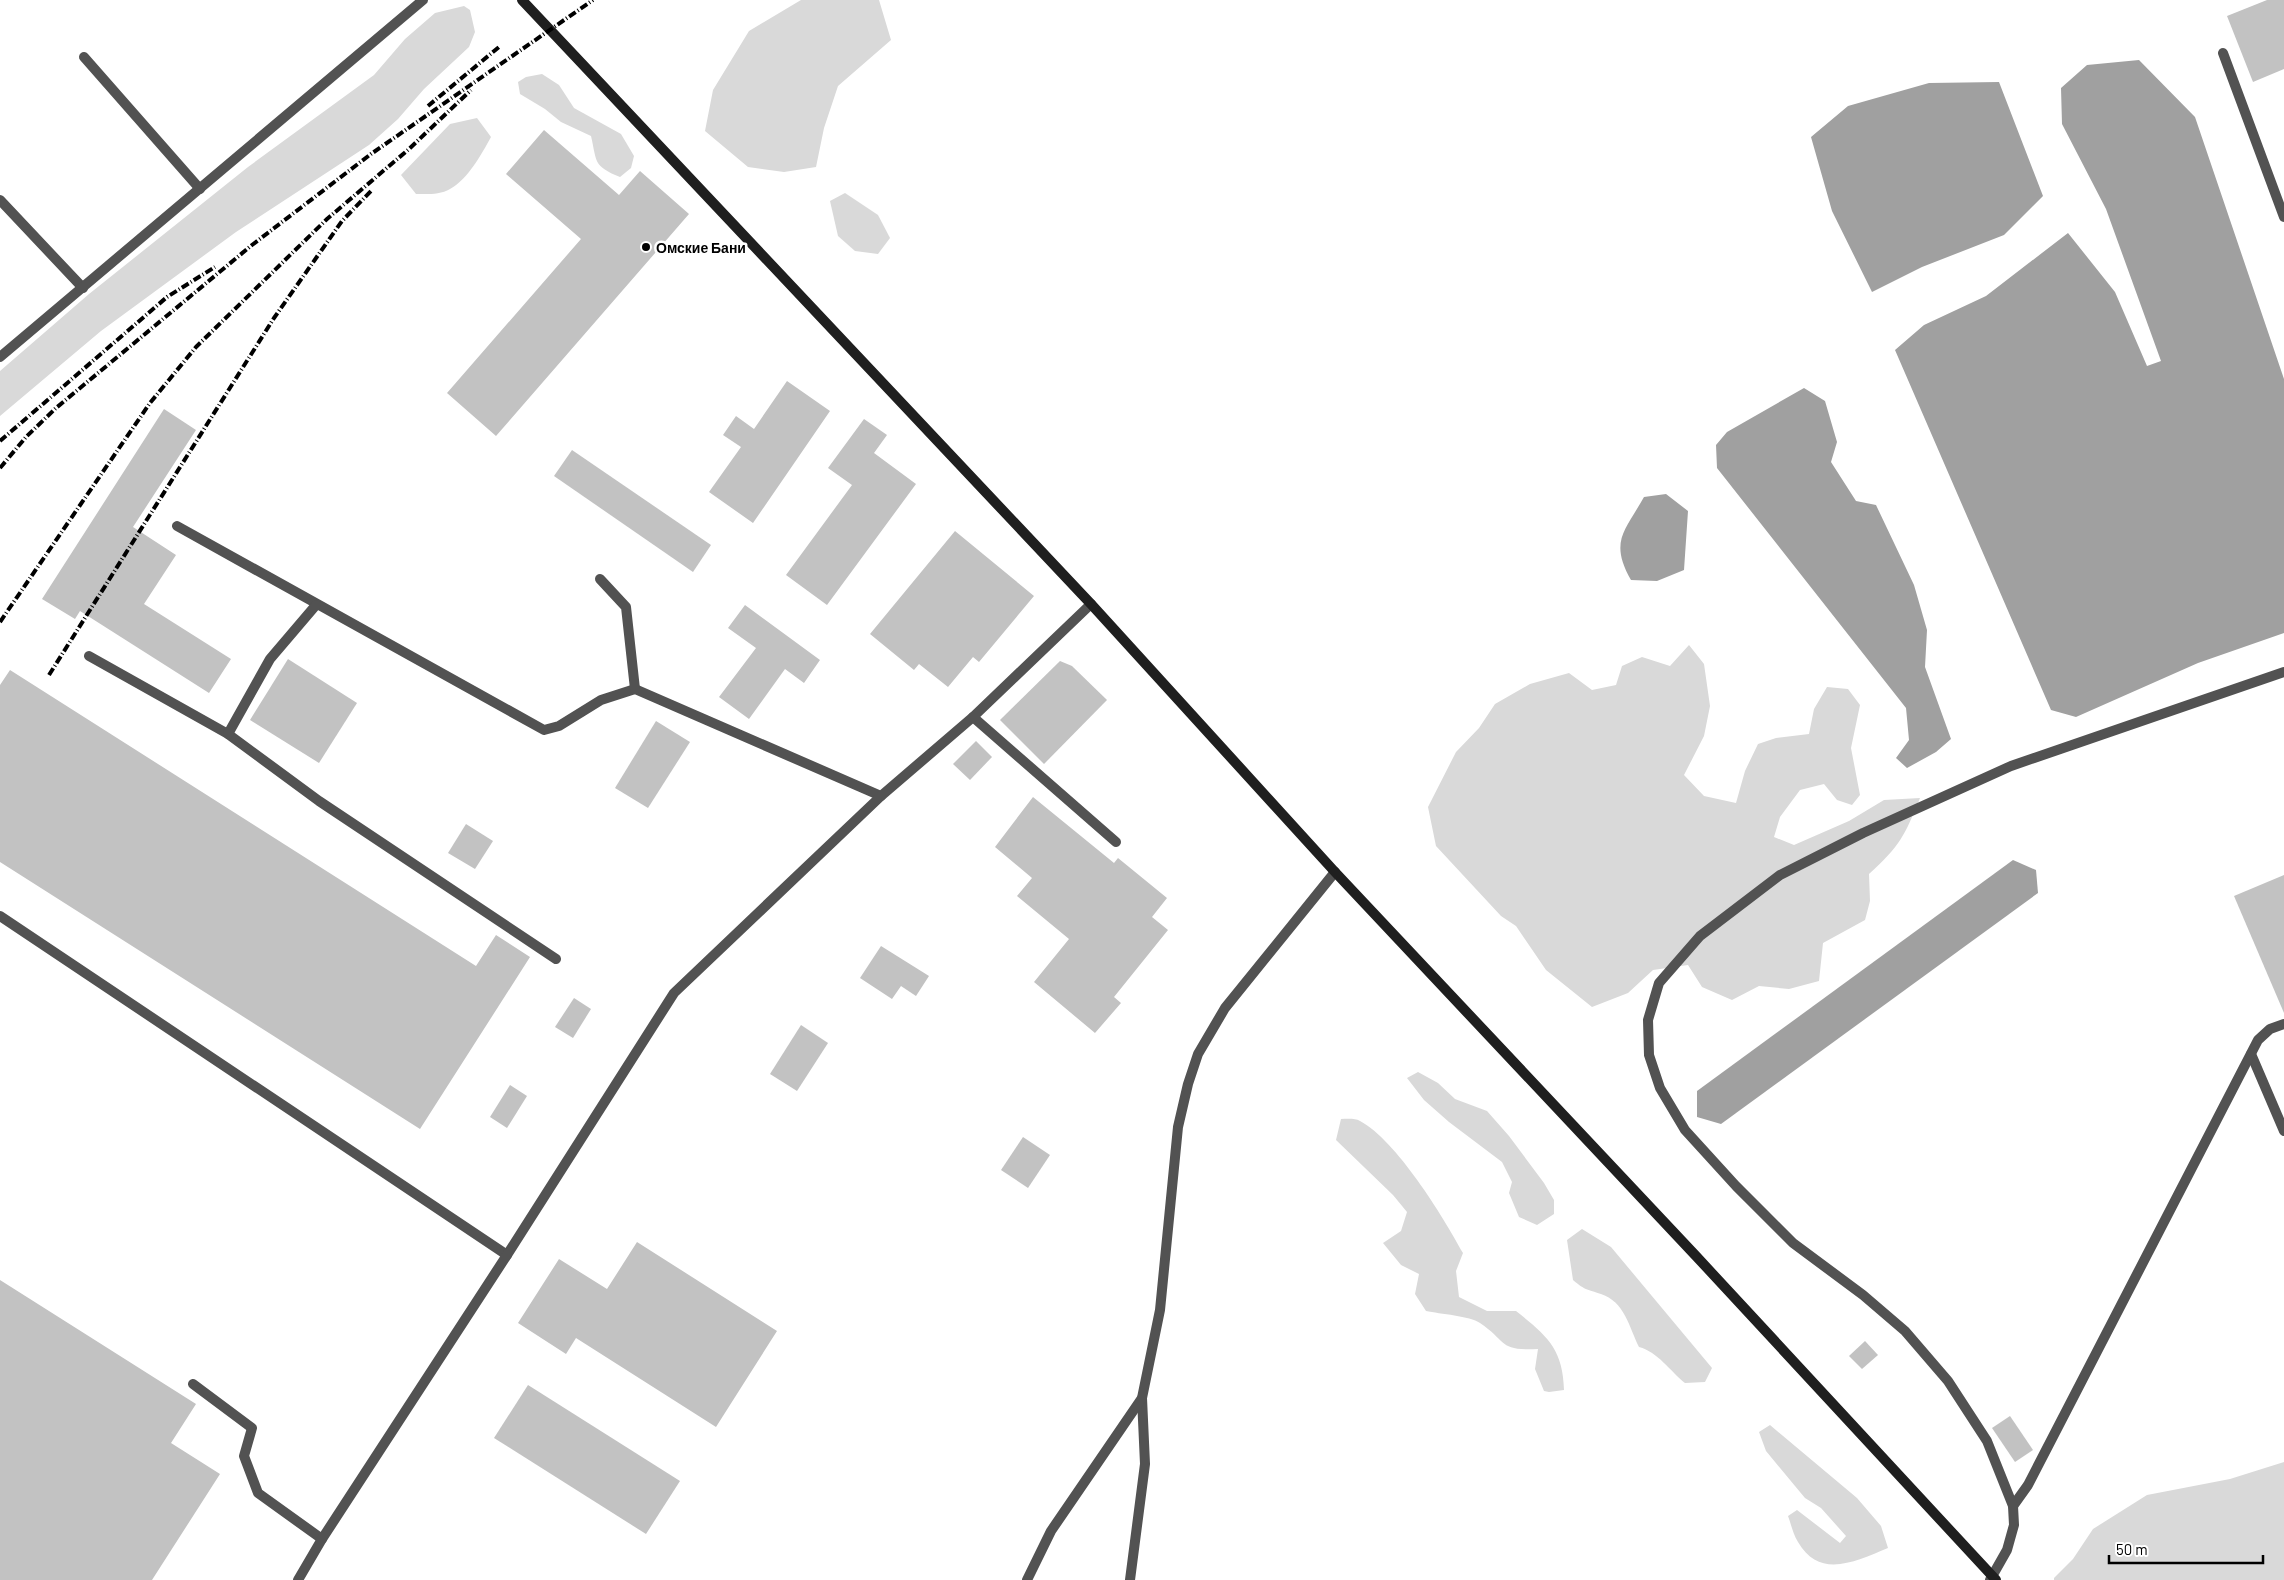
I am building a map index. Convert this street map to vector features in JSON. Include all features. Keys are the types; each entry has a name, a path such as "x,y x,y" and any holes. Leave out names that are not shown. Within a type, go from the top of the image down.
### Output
{"street":[{"path":"0,357 423,0"},
{"path":"522,0 1091,604 1335,872 1696,1256 1993,1579 2007,1550 2014,1525 2013,1506 1987,1440 1948,1381 1905,1331 1863,1295 1793,1243 1736,1186 1685,1130 1660,1088 1649,1055 1648,1020 1650,1011 1660,983 1700,936 1780,875 1863,832 2011,766 2284,672"},
{"path":"2223,53 2284,217"},
{"path":"84,57 200,189"},
{"path":"0,200 83,288"},
{"path":"177,526 316,605 544,730 559,726 601,700 635,689 881,796"},
{"path":"600,579 626,607 635,689"},
{"path":"298,1580 322,1539 508,1256 674,993 881,796 973,717 1091,604"},
{"path":"228,734 270,659 316,605"},
{"path":"89,656 228,734 319,801 556,959"},
{"path":"973,717 1116,842"},
{"path":"1130,1580 1145,1464 1142,1398 1160,1310 1178,1127 1188,1084 1198,1054 1226,1008 1335,872"},
{"path":"0,916 508,1256"},
{"path":"2013,1506 2028,1485 2258,1040 2270,1029 2284,1024"},
{"path":"2251,1054 2284,1131"},
{"path":"193,1384 252,1428 244,1456 258,1493 322,1539"},
{"path":"1026,1580 1051,1532 1142,1398"}],"shaded area":[{"path":"801,0 879,0 891,40 838,86 824,128 816,167 784,172 748,167 705,131 713,90 749,31"},
{"path":"464,6 470,10 475,32 469,47 424,89 398,119 369,145 236,232 101,331 0,416 0,371 89,294 248,167 374,75 405,39 435,13"},
{"path":"2139,60 2195,117 2284,379 2284,633 2198,663 2076,717 2051,710 1895,350 1924,325 1986,296 2068,233 2115,292 2147,366 2161,361 2106,209 2062,124 2061,88 2087,65"},
{"path":"542,74 559,85 574,108 621,134 634,156 631,168 620,177 605,170 598,162 591,136 561,122 545,109 520,94 518,82 526,77"},
{"path":"1999,82 2043,196 2004,235 1922,267 1872,292 1832,211 1811,137 1848,106 1929,83"},
{"path":"477,118 491,137 468,173 457,185 446,191 433,194 416,194 401,175 450,124"},
{"path":"845,193 878,215 890,238 878,254 855,251 838,236 830,201"},
{"path":"1804,388 1825,401 1837,442 1831,462 1856,501 1876,505 1914,585 1927,630 1925,667 1951,739 1936,752 1907,768 1896,758 1909,740 1906,708 1717,468 1716,445 1727,432"},
{"path":"1666,494 1688,511 1684,570 1657,581 1631,580 1624,567 1621,555 1622,537 1644,497"},
{"path":"1689,645 1704,664 1710,706 1704,736 1684,775 1704,796 1736,803 1745,771 1758,744 1776,738 1809,734 1814,709 1827,687 1848,689 1860,705 1851,748 1860,795 1852,805 1837,800 1824,784 1800,790 1780,817 1774,837 1794,845 1849,821 1884,800 1920,798 1910,822 1895,847 1869,874 1870,901 1865,920 1823,943 1819,981 1789,989 1759,986 1732,1000 1702,987 1688,965 1653,970 1628,993 1592,1007 1546,970 1516,926 1501,916 1436,846 1428,807 1456,752 1479,728 1495,704 1530,684 1569,673 1592,690 1616,685 1622,666 1642,657 1670,666"},
{"path":"2013,860 2036,870 2038,893 1721,1124 1697,1117 1697,1091"},
{"path":"1418,1072 1438,1083 1455,1099 1487,1111 1509,1136 1544,1183 1554,1200 1554,1214 1537,1225 1519,1217 1509,1193 1512,1182 1502,1162 1449,1122 1424,1100 1407,1078"},
{"path":"1341,1119 1358,1120 1388,1144 1418,1180 1444,1219 1463,1253 1456,1271 1459,1297 1487,1311 1516,1311 1544,1335 1551,1344 1560,1363 1564,1390 1544,1391 1535,1369 1538,1349 1509,1347 1480,1323 1462,1317 1426,1311 1415,1294 1419,1274 1401,1265 1383,1243 1401,1231 1407,1212 1393,1195 1336,1140"},
{"path":"1582,1229 1611,1247 1712,1368 1705,1382 1685,1383 1658,1357 1639,1347 1625,1316 1616,1303 1601,1294 1584,1288 1573,1280 1567,1240"},
{"path":"1770,1425 1857,1498 1881,1526 1888,1548 1864,1558 1839,1564 1817,1561 1807,1554 1796,1539 1788,1516 1797,1510 1840,1543 1846,1536 1821,1508 1805,1498 1766,1451 1759,1432"},
{"path":"2284,1462 2284,1580 2054,1580 2073,1559 2093,1529 2147,1495 2230,1479"}],"building":[{"path":"2267,0 2284,0 2284,69 2253,82 2227,16"},
{"path":"544,130 619,195 640,171 689,214 496,436 447,393 581,239 506,174"},
{"path":"787,381 830,411 753,523 709,492 741,447 723,435 736,416 754,429"},
{"path":"164,409 196,430 133,527 176,555 144,604 231,659 209,693 80,611 75,619 42,599"},
{"path":"864,419 887,435 874,453 916,484 827,605 786,575 852,485 828,468"},
{"path":"572,450 711,545 693,572 554,476"},
{"path":"955,531 1034,596 979,662 973,657 948,687 919,664 914,670 870,634"},
{"path":"745,605 820,660 804,683 785,669 749,719 719,697 756,648 728,628"},
{"path":"288,659 357,703 319,763 250,720"},
{"path":"1060,661 1072,666 1107,700 1044,764 1000,720"},
{"path":"10,670 476,966 496,935 530,957 420,1129 0,862 0,685"},
{"path":"656,721 690,742 648,808 615,788"},
{"path":"976,741 992,757 970,780 953,764"},
{"path":"1033,797 1114,863 1118,858 1167,898 1152,917 1168,930 1114,997 1121,1003 1095,1033 1034,982 1069,939 1017,896 1032,878 995,847"},
{"path":"466,824 493,841 475,869 448,853"},
{"path":"2284,875 2284,1013 2234,896"},
{"path":"881,946 929,976 916,996 901,986 892,999 860,978"},
{"path":"574,998 591,1009 573,1038 555,1027"},
{"path":"801,1025 828,1043 797,1091 770,1074"},
{"path":"510,1085 527,1096 507,1128 490,1117"},
{"path":"1023,1137 1050,1155 1028,1188 1001,1170"},
{"path":"637,1242 777,1331 716,1427 576,1338 566,1354 518,1323 559,1259 607,1289"},
{"path":"0,1280 196,1404 171,1443 220,1474 152,1580 0,1580"},
{"path":"1865,1341 1878,1355 1862,1369 1849,1356"},
{"path":"528,1385 680,1481 646,1534 494,1438"},
{"path":"2010,1416 2033,1450 2015,1462 1992,1428"}],"railway":[{"path":"0,468 26,437 56,408 252,245 371,154 593,0"},
{"path":"428,106 499,47"},
{"path":"0,622 150,403 196,347 327,219 409,149 471,90"},
{"path":"49,675 274,318 342,221 372,190"},
{"path":"0,441 167,297 215,267"}],"place":[{"name":"Омские Бани","path":"646,247"}]}
